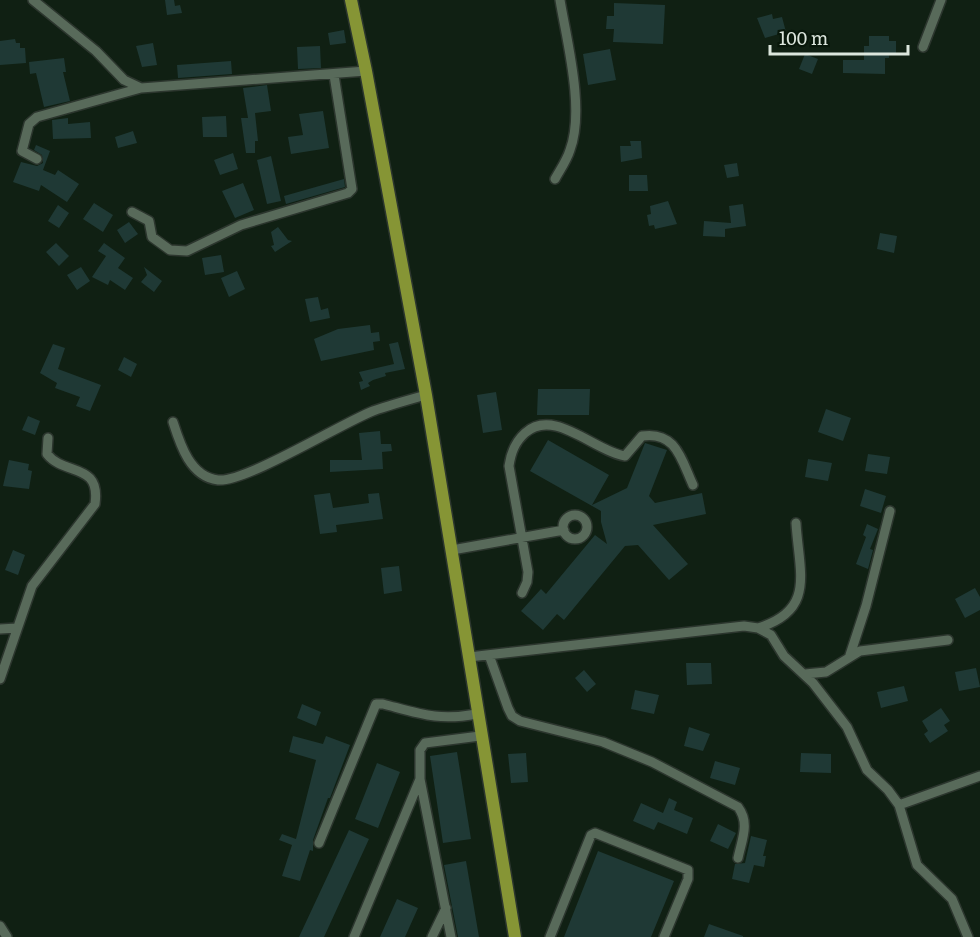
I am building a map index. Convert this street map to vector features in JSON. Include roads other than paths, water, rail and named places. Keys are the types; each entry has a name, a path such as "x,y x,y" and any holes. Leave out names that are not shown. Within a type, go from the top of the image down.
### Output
{"main road":[{"path":"351,0 426,395 480,736 510,892 515,937"}],"street":[{"path":"33,0 96,51 124,80 141,88"},
{"path":"555,179 570,150 576,126 568,36 560,0"},
{"path":"923,47 941,0"},
{"path":"38,159 22,151 29,124 37,117 141,88 239,79 334,75 366,70"},
{"path":"132,212 149,221 152,237 170,250 187,251 241,225 348,194 352,189 334,75"},
{"path":"173,422 183,452 201,473 219,481 248,472 372,412 426,395"},
{"path":"522,593 528,572 509,465 510,453 518,439 531,427 545,424 562,426 610,454 625,456 642,436 654,434 675,445 693,485"},
{"path":"0,679 32,586 65,539 86,518 96,498 97,492 87,475 54,462 47,454 48,438"},
{"path":"850,655 866,606 890,511"},
{"path":"758,628 779,621 797,602 800,586 796,523"},
{"path":"452,550 564,530"},
{"path":"469,657 744,626 758,628 771,635 791,664 805,674 847,727 867,770 888,790 899,806 917,865 952,899 968,937"},
{"path":"0,629 17,628"},
{"path":"805,674 826,672 850,655 948,640"},
{"path":"489,655 508,708 512,716 520,721 581,734 613,746 652,762 738,807 744,815 746,825 738,858"},
{"path":"319,843 376,704 434,718 450,719 477,714"},
{"path":"451,937 420,778 420,750 425,743 480,736"},
{"path":"899,806 980,776"},
{"path":"354,937 420,778"},
{"path":"550,937 591,835 595,833 688,870 688,879 664,937"},
{"path":"432,937 446,908"},
{"path":"0,926 7,937"}]}
